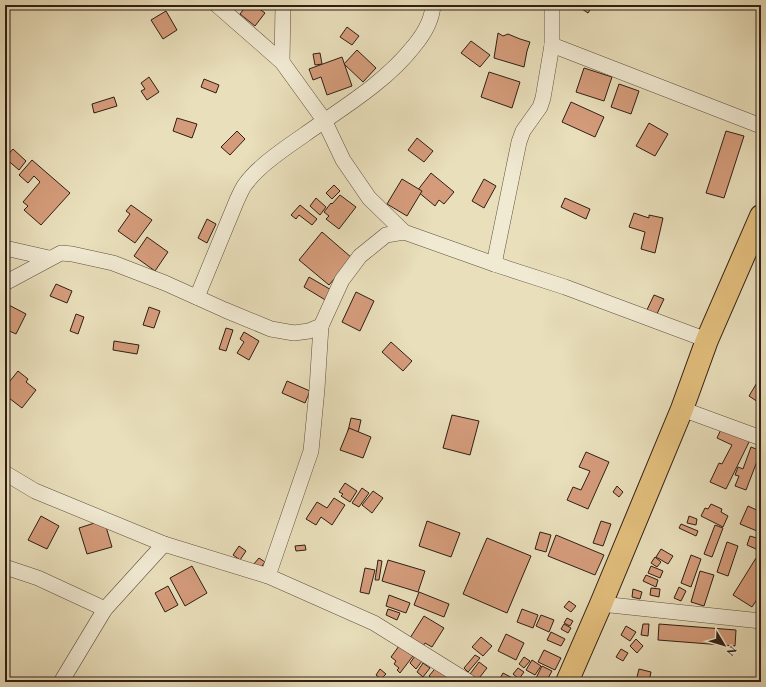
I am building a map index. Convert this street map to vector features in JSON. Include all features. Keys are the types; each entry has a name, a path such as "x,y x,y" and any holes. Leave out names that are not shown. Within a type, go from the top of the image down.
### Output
{"main road":[{"path":"567,682 682,409 707,340 761,216"}],"street":[{"path":"217,5 282,62 324,120 343,160 369,198 404,232 565,287 707,340"},
{"path":"282,62 283,5"},
{"path":"197,297 237,200 244,187 256,173 283,150 324,120 355,100 407,55 424,34 431,19 433,5"},
{"path":"494,264 519,142 523,131 540,107 543,98 552,45 552,5"},
{"path":"552,45 761,126"},
{"path":"268,576 311,451 321,326 342,280 360,256 386,235 404,232"},
{"path":"5,248 49,258"},
{"path":"5,282 49,258 61,253 72,254 113,263 165,283 271,329 294,333 309,331 321,326"},
{"path":"682,409 761,438"},
{"path":"5,473 35,491 164,544 268,576 374,623 469,682"},
{"path":"61,682 105,609 164,544"},
{"path":"5,567 38,578 105,609"},
{"path":"601,604 761,621"}],"building":[{"path":"247,5 254,5 265,13 255,26 240,14"},
{"path":"576,5 593,5 588,13"},
{"path":"166,11 177,30 163,39 151,20"},
{"path":"347,27 359,36 352,45 340,37"},
{"path":"498,33 503,36 508,34 530,42 524,67 494,58"},
{"path":"471,41 490,55 480,67 461,53"},
{"path":"357,50 376,68 363,82 344,64"},
{"path":"320,53 322,64 315,65 313,54"},
{"path":"342,57 352,86 327,95 321,77 313,80 309,69"},
{"path":"584,68 612,77 604,101 576,92"},
{"path":"489,72 520,82 512,108 481,97"},
{"path":"149,77 159,92 147,100 141,91 145,89 141,83"},
{"path":"204,79 219,85 216,93 201,87"},
{"path":"619,84 639,91 631,114 611,107"},
{"path":"114,97 117,106 94,113 92,104"},
{"path":"571,102 604,117 595,137 562,122"},
{"path":"177,118 197,124 192,138 173,131"},
{"path":"649,123 668,134 655,156 636,146"},
{"path":"237,131 245,139 230,155 221,147"},
{"path":"726,131 744,136 724,198 706,193"},
{"path":"417,138 433,151 424,162 408,150"},
{"path":"13,149 26,161 19,170 5,158"},
{"path":"32,160 70,193 41,225 24,210 28,206 23,202 40,182 34,176 28,183 19,175"},
{"path":"431,173 454,192 444,204 439,200 435,206 417,191"},
{"path":"402,179 422,191 407,216 387,204"},
{"path":"484,179 496,186 484,208 472,201"},
{"path":"334,185 340,191 332,199 326,193"},
{"path":"340,195 356,207 339,229 326,219 329,216 324,212"},
{"path":"316,198 326,207 320,215 310,206"},
{"path":"565,198 590,209 586,219 561,207"},
{"path":"131,205 152,220 135,243 118,231 130,214 126,211"},
{"path":"300,205 317,219 312,225 299,215 296,219 291,215"},
{"path":"634,213 649,218 649,215 663,218 655,253 641,249 645,232 629,227"},
{"path":"207,219 216,224 207,243 198,238"},
{"path":"322,232 352,258 329,285 299,260"},
{"path":"147,237 168,252 155,271 134,256"},
{"path":"309,277 333,291 327,301 304,287"},
{"path":"56,284 72,291 67,303 50,296"},
{"path":"356,292 374,301 360,331 342,322"},
{"path":"654,295 664,299 655,318 645,314"},
{"path":"5,303 26,314 16,334 5,329"},
{"path":"149,307 160,311 154,328 143,325"},
{"path":"76,314 84,317 78,334 70,331"},
{"path":"226,328 233,330 226,351 219,349"},
{"path":"244,332 259,341 249,360 237,353 244,342 240,339"},
{"path":"114,341 139,345 137,354 113,350"},
{"path":"391,342 412,361 403,371 382,352"},
{"path":"761,370 761,390 755,389"},
{"path":"18,371 28,379 26,382 36,390 22,408 5,395 5,379 6,378 10,381"},
{"path":"761,376 761,404 749,396"},
{"path":"287,381 310,391 305,403 282,393"},
{"path":"452,415 479,421 470,455 443,448"},
{"path":"351,418 361,420 358,433 348,431"},
{"path":"723,425 751,438 726,489 710,482 719,463 722,464 732,445 717,438"},
{"path":"349,428 371,437 363,458 340,450"},
{"path":"751,447 761,451 746,490 735,486 739,476 735,475 738,467 743,469"},
{"path":"586,452 609,462 588,509 567,500 573,487 581,490 590,471 579,467"},
{"path":"345,483 357,491 350,502 341,496 343,494 339,492"},
{"path":"617,486 623,492 619,497 613,492"},
{"path":"362,488 369,493 359,507 352,503"},
{"path":"373,491 383,498 372,513 362,505"},
{"path":"334,498 345,505 332,525 321,517 316,525 306,519 317,502 327,508"},
{"path":"711,504 722,509 721,512 728,516 723,527 701,516 705,508 708,509"},
{"path":"748,506 761,512 761,521 757,531 740,524"},
{"path":"41,516 59,526 47,549 28,540"},
{"path":"689,516 697,519 696,525 687,523"},
{"path":"104,520 112,547 87,554 79,528"},
{"path":"427,521 460,533 451,557 419,546"},
{"path":"601,521 611,524 603,546 593,543"},
{"path":"681,524 698,531 696,536 679,528"},
{"path":"715,525 723,528 712,557 704,554"},
{"path":"540,532 551,535 546,552 535,549"},
{"path":"556,535 604,555 595,575 548,556"},
{"path":"750,536 760,539 756,549 747,545"},
{"path":"487,538 531,556 507,613 463,594"},
{"path":"727,542 738,546 728,576 717,572"},
{"path":"305,545 306,550 296,551 295,546"},
{"path":"239,546 246,551 240,560 233,555"},
{"path":"661,549 673,556 668,564 656,557"},
{"path":"691,555 701,559 691,587 681,583"},
{"path":"655,557 661,562 657,567 651,563"},
{"path":"259,558 265,562 259,570 253,565"},
{"path":"756,558 761,561 761,593 752,607 733,595"},
{"path":"378,560 382,561 379,580 375,580"},
{"path":"388,560 425,571 418,592 382,581"},
{"path":"192,566 207,593 185,606 170,578"},
{"path":"651,566 663,571 660,578 648,573"},
{"path":"365,568 375,570 369,594 360,592"},
{"path":"700,571 714,575 704,606 691,602"},
{"path":"646,575 658,580 656,587 643,581"},
{"path":"168,586 178,605 165,612 155,593"},
{"path":"679,587 686,591 681,601 674,598"},
{"path":"651,588 660,589 659,597 650,595"},
{"path":"633,589 642,592 640,599 632,597"},
{"path":"419,592 449,604 444,617 414,605"},
{"path":"389,595 410,603 406,613 386,606"},
{"path":"569,601 576,606 571,612 564,607"},
{"path":"388,609 400,613 397,620 386,615"},
{"path":"522,609 538,615 533,628 517,622"},
{"path":"541,615 554,620 549,632 536,626"},
{"path":"424,616 444,628 432,647 425,643 423,646 410,638"},
{"path":"567,618 573,621 570,626 564,623"},
{"path":"564,624 571,628 568,633 561,629"},
{"path":"643,624 649,624 648,636 641,635"},
{"path":"659,624 736,630 735,646 658,640"},
{"path":"626,626 636,632 630,641 621,635"},
{"path":"551,632 565,639 561,646 547,640"},
{"path":"506,634 524,643 516,660 498,651"},
{"path":"481,637 492,646 483,656 472,647"},
{"path":"636,639 643,646 637,653 630,646"},
{"path":"399,646 413,656 400,673 397,670 399,668 394,664 396,661 391,657"},
{"path":"621,649 628,653 623,661 616,657"},
{"path":"544,650 561,658 555,670 538,662"},
{"path":"475,655 480,658 468,672 464,668"},
{"path":"415,656 422,661 416,669 410,663"},
{"path":"524,657 530,661 524,668 519,664"},
{"path":"532,660 541,666 535,675 526,670"},
{"path":"479,662 487,668 476,682 467,678"},
{"path":"423,663 430,668 423,677 417,672"},
{"path":"438,665 453,678 450,682 436,682 429,676"},
{"path":"542,666 552,671 546,682 534,682"},
{"path":"518,668 524,672 519,679 513,674"},
{"path":"380,669 386,674 381,679 376,675"},
{"path":"639,669 651,672 649,682 636,681"},
{"path":"503,673 520,682 498,682"}]}
